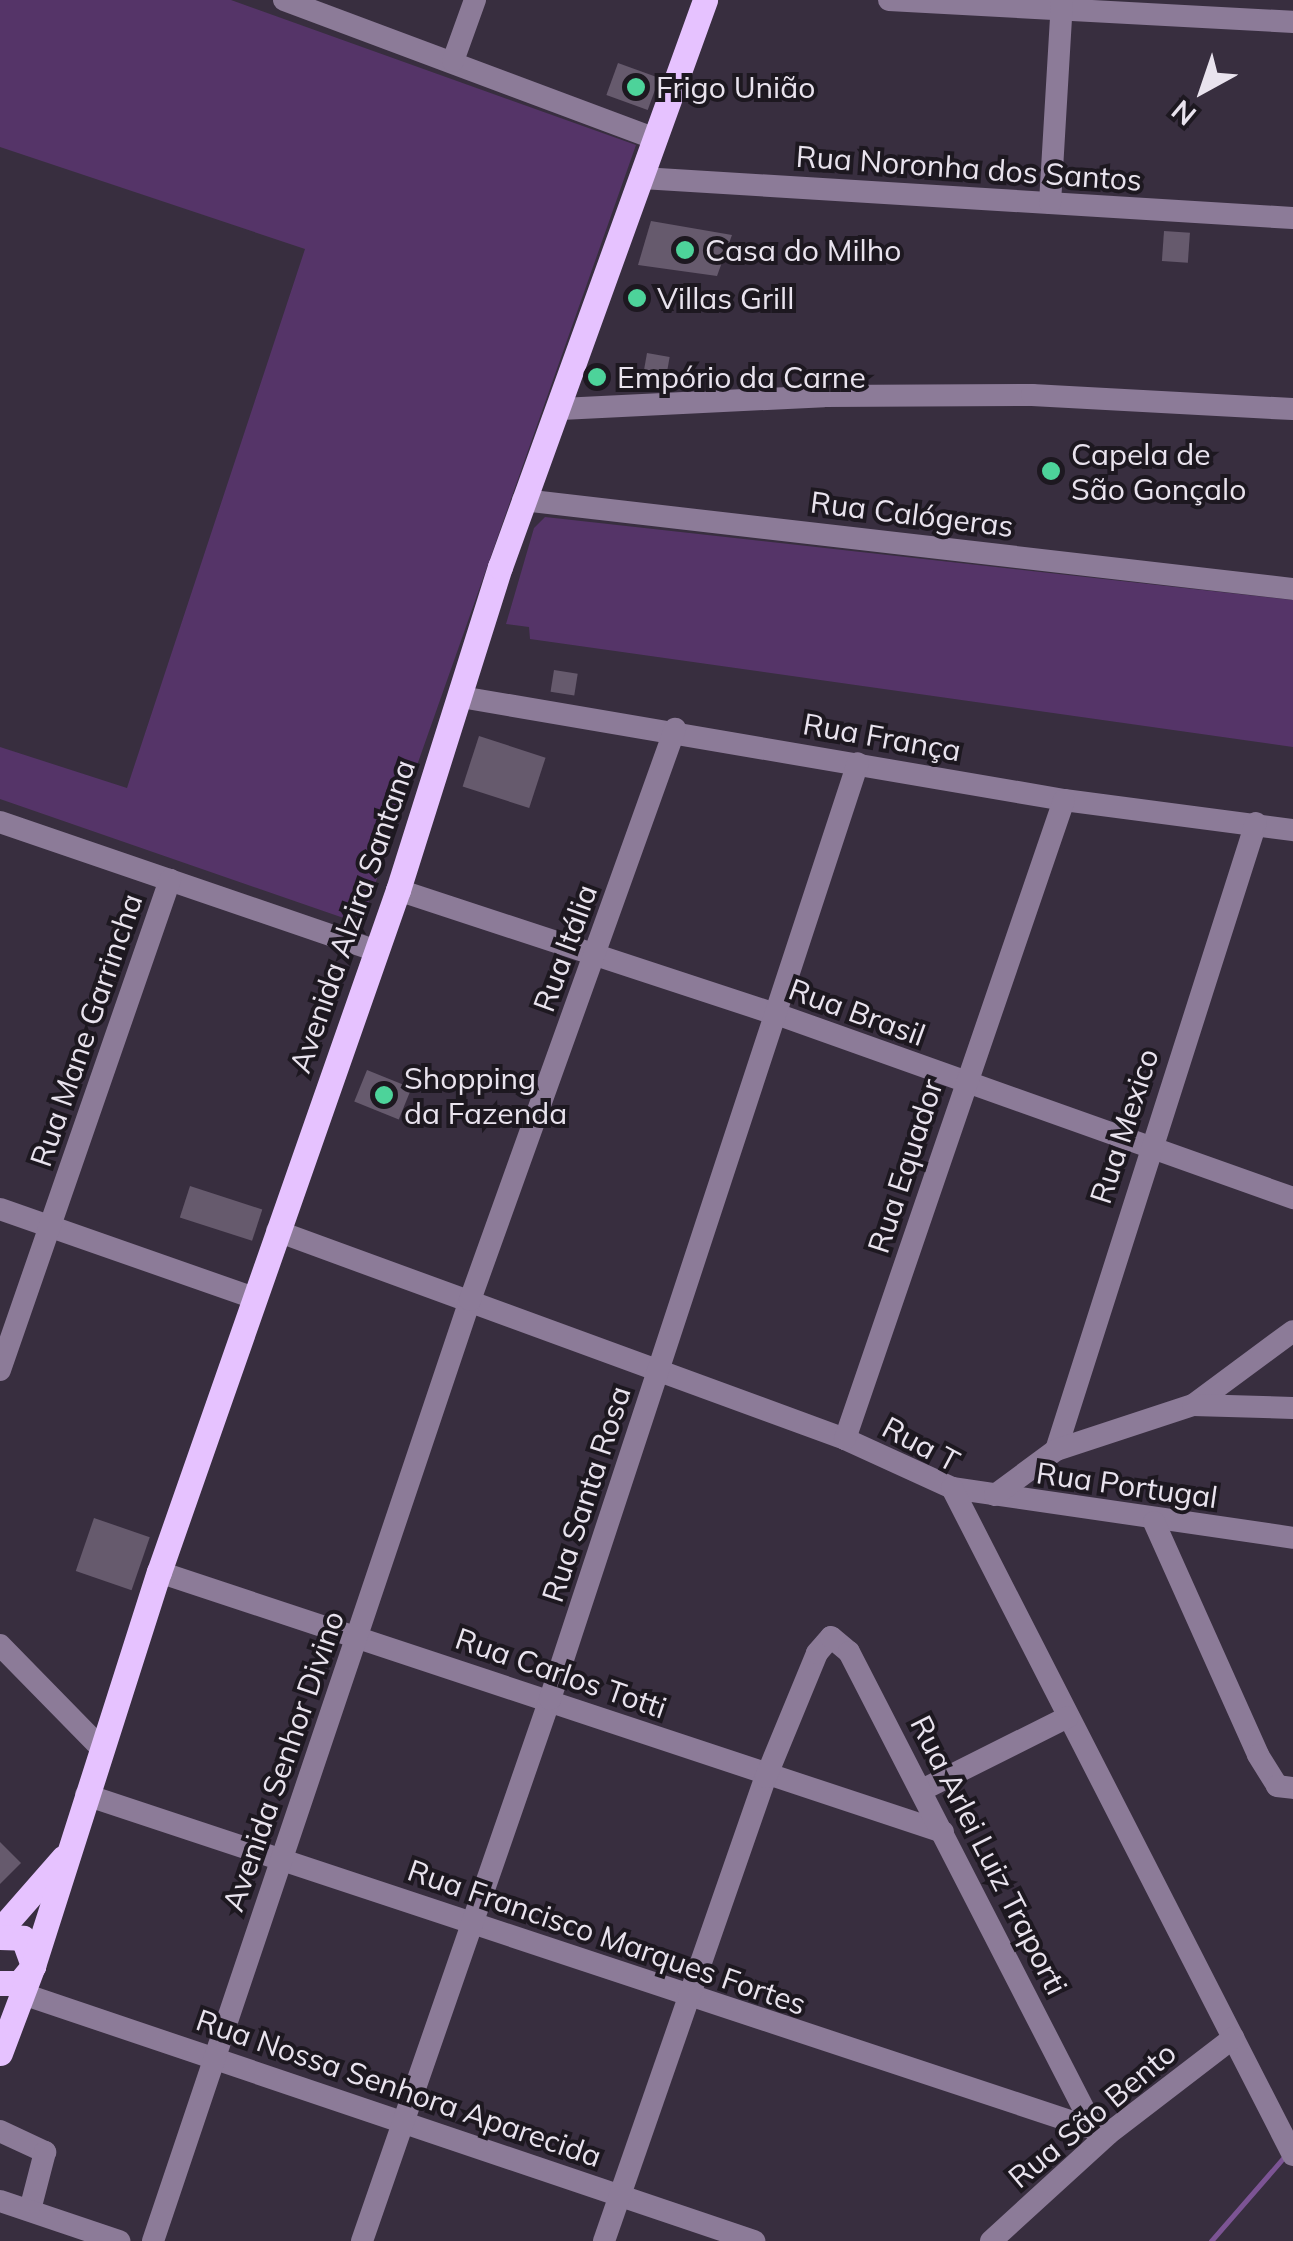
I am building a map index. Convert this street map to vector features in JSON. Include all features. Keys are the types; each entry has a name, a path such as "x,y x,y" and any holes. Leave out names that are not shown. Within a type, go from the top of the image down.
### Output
{"main road":[{"name":"Avenida Alzira Santana","path":"0,2024 67,1855 159,1572 398,890 523,500 561,409 705,0"},
{"name":"Avenida Alzira Santana","path":"0,1934 67,1855"},
{"path":"0,1934 22,1938 18,1981"},
{"name":"Avenida Alzira Santana","path":"0,2054 18,1981"}],"street":[{"path":"284,0 656,139"},
{"path":"453,61 475,0"},
{"path":"890,0 1062,4 1293,22"},
{"path":"1050,203 1062,4"},
{"name":"Rua Noronha dos Santos","path":"642,178 1293,218"},
{"path":"561,409 994,396 1293,409"},
{"name":"Rua Calógeras","path":"523,500 1293,589"},
{"name":"Rua França","path":"461,697 675,729 1064,800 1293,830"},
{"name":"Rua Itália","path":"470,1300 675,729"},
{"name":"Rua Santa Rosa","path":"362,2241 550,1699 779,1015 858,763"},
{"name":"Rua Equador","path":"845,1439 964,1082 1064,800"},
{"path":"0,822 377,951"},
{"name":"Rua Mexico","path":"1056,1450 1147,1148 1256,823"},
{"name":"Rua Mane Garrincha","path":"0,1370 170,880"},
{"name":"Rua Brasil","path":"398,890 596,952 1293,1198"},
{"path":"0,1209 254,1298"},
{"name":"Rua T","path":"277,1231 845,1439 952,1488 1289,2146"},
{"name":"Avenida Senhor Divino","path":"153,2241 470,1300"},
{"path":"995,1495 1056,1450 1193,1405 1293,1332"},
{"path":"1193,1405 1293,1408"},
{"name":"Rua Portugal","path":"952,1488 1154,1522 1293,1538"},
{"path":"1154,1522 1283,1785"},
{"name":"Rua Carlos Totti","path":"159,1572 943,1832"},
{"name":"Rua Arlei Luiz Traporti","path":"766,1776 816,1654 832,1637 849,1652 1101,2132"},
{"path":"0,1645 101,1748"},
{"path":"922,1790 1068,1717"},
{"path":"604,2241 766,1776"},
{"name":"Rua Francisco Marques Fortes","path":"86,1795 1101,2132"},
{"name":"Rua Nossa Senhora Aparecida","path":"18,1981 215,2056 754,2241"},
{"name":"Rua São Bento","path":"991,2241 1101,2132 1234,2038"},
{"path":"0,2131 45,2152 30,2210"},
{"path":"0,2202 119,2241"}],"shaded area":[{"path":"0,0 231,0 636,145 361,924 0,799 0,747 127,788 305,249 0,147"},
{"path":"545,517 1293,600 1293,747 530,639 529,627 506,624 534,528"}],"building":[{"path":"618,63 659,78 648,110 606,95"},
{"name":"Casa do Milho","path":"651,221 732,235 717,276 638,265"},
{"path":"1164,231 1190,233 1188,263 1162,261"},
{"path":"647,353 670,357 664,388 642,384"},
{"path":"554,670 578,674 574,695 551,692"},
{"path":"479,736 546,758 529,808 463,786"},
{"name":"Shopping da Fazenda","path":"367,1070 412,1088 399,1120 354,1102"},
{"path":"190,1186 262,1209 252,1241 180,1217"},
{"path":"94,1518 150,1537 132,1590 76,1571"},
{"path":"0,1842 21,1863 0,1884"}],"waterway":[{"path":"1211,2241 1285,2156"}],"place":[{"name":"Frigo União","path":"636,87"},
{"name":"Casa do Milho","path":"685,250"},
{"name":"Villas Grill","path":"637,298"},
{"name":"Empório da Carne","path":"597,377"},
{"name":"Capela de São Gonçalo","path":"1051,471"},
{"name":"Shopping da Fazenda","path":"384,1095"}]}
